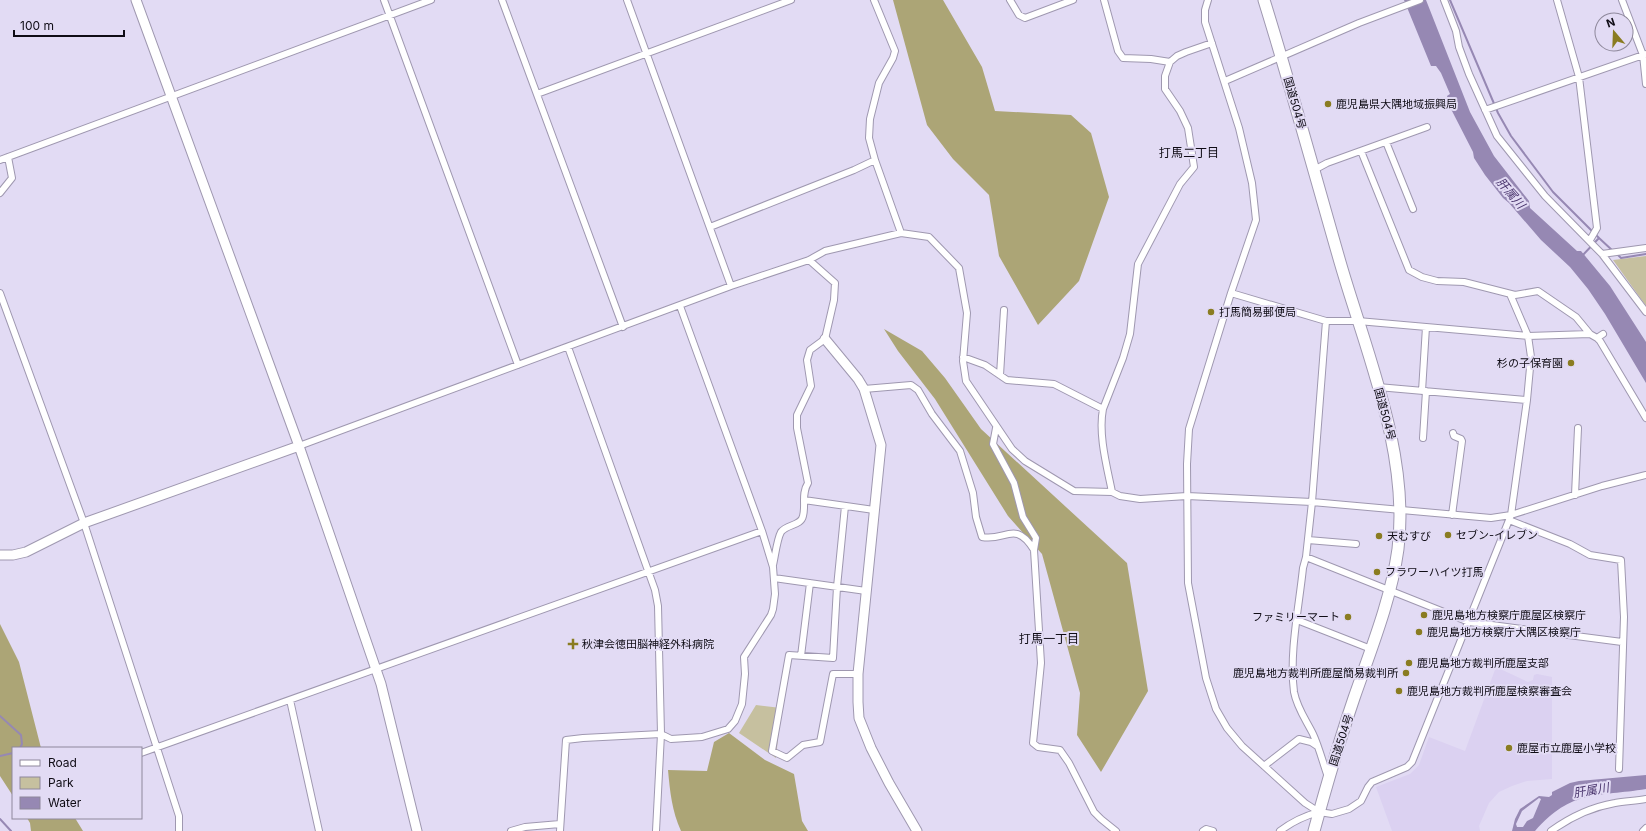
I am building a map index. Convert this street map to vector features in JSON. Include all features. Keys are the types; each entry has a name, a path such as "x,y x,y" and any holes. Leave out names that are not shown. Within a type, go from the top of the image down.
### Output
{"highway":[{"name":"国道504号","path":"1264,0 1282,56 1392,438 1398,478 1400,511 1398,548 1389,590 1333,764 1314,831"}],"street":[{"path":"136,0 299,446 376,668 417,831"},
{"path":"384,0 518,365"},
{"path":"0,160 431,0"},
{"path":"502,0 623,327"},
{"path":"627,0 731,286"},
{"path":"537,94 791,0"},
{"path":"874,0 895,51 893,58 879,83 870,119 869,138 875,160 901,234"},
{"path":"1010,0 1019,15 1025,18 1073,0"},
{"path":"1104,0 1118,51 1123,58 1151,59 1170,62"},
{"path":"1208,0 1205,10 1205,22 1239,128 1252,183 1256,220 1231,293 1189,429 1187,464 1188,583 1206,678 1216,709 1227,728 1242,746 1305,804 1319,812 1332,814 1349,809 1361,801 1372,782 1407,767 1412,762 1510,518 1527,400 1531,357 1528,336 1510,294"},
{"path":"1224,81 1359,23 1420,0"},
{"path":"1444,0 1456,31 1459,47 1469,74 1497,136 1545,196 1590,240 1602,254 1646,312"},
{"path":"1557,0 1579,77 1597,228 1590,240"},
{"path":"1622,0 1645,54 1646,84"},
{"path":"1112,492 1104,450 1101,417 1123,358 1130,334 1138,264 1180,184 1194,167 1188,128 1180,111 1165,89 1165,76 1170,62 1177,56 1212,43"},
{"path":"1485,110 1645,54"},
{"path":"1314,170 1427,126"},
{"path":"1386,142 1413,210"},
{"path":"1361,151 1409,270 1422,277 1437,281 1464,282 1515,295 1538,291 1576,317 1590,334 1600,341 1646,418"},
{"path":"0,193 12,178 8,157"},
{"path":"710,227 854,170 875,160"},
{"path":"0,555 13,555 26,552 84,523 299,446 731,286 809,260 825,251 901,234 929,237 960,268 967,313 963,357 966,381 996,428 1012,449 1024,461 1074,491 1112,492 1120,496 1140,499 1187,496 1312,502 1400,511 1510,518 1575,495 1646,475"},
{"path":"1602,254 1646,248"},
{"path":"773,567 781,532 789,525 799,523 803,517 804,490 808,483 797,428 797,415 811,386 807,360 810,350 825,339 834,300 835,284 809,260"},
{"path":"0,292 84,523 179,816 179,831"},
{"path":"1231,293 1326,321 1358,321 1528,336 1590,334"},
{"path":"560,831 566,740 660,734 670,739 702,737 728,729 735,721 742,704 745,674 744,657 771,616 775,594 773,567 762,531 680,306"},
{"path":"1000,375 1004,310"},
{"path":"1326,321 1312,502 1306,557 1303,568 1293,664 1294,692 1300,712 1313,735 1329,780"},
{"path":"1423,438 1426,327"},
{"path":"1597,338 1603,334"},
{"path":"825,339 858,378 864,389 880,445 858,674 858,702 860,718 871,748 889,783 917,831"},
{"path":"568,347 655,590 658,606 660,734 656,831"},
{"path":"963,357 985,365 1007,380 1054,384 1103,409"},
{"path":"864,389 911,385 918,390 932,414 960,450 973,492 976,517 982,537 989,539 1012,533 1024,537 1034,550"},
{"path":"1378,387 1527,400"},
{"path":"996,428 994,444 1014,483 1023,518 1036,538 1034,550 1041,663 1033,743 1038,747 1060,750 1069,763 1094,812 1116,831"},
{"path":"1575,495 1578,428"},
{"path":"1452,515 1462,441 1454,436 1453,433"},
{"path":"804,500 874,510"},
{"path":"845,506 837,587 833,658 788,655 772,751 787,758 803,744 820,742 833,674 858,674"},
{"path":"1510,518 1570,544 1590,555 1621,560 1624,617 1619,769"},
{"path":"142,753 762,531"},
{"path":"1308,540 1356,544"},
{"path":"1306,557 1468,622 1622,642"},
{"path":"774,578 866,591"},
{"path":"801,656 810,583"},
{"path":"1297,620 1371,649"},
{"path":"290,700 319,831"},
{"path":"1264,766 1299,739 1311,742 1317,746"},
{"path":"1551,831 1567,820 1592,810 1614,803 1646,799"},
{"path":"1280,831 1290,823 1303,816 1319,812"},
{"path":"511,831 525,827 560,824"},
{"path":"1643,831 1646,828"},
{"path":"1203,831 1206,829 1213,831"}],"shaded area":[{"path":"893,0 943,0 982,67 995,111 1071,115 1091,133 1109,197 1079,281 1038,325 999,256 989,195 953,159 927,125"},
{"path":"884,329 922,351 945,378 981,429 1127,563 1148,691 1101,772 1077,735 1080,693 1042,554 1008,516 935,399 898,351"},
{"path":"0,624 19,662 41,747 12,747 12,794 0,776"},
{"name":"鹿屋市立鹿屋小学校","path":"1496,667 1528,682 1533,680 1534,675 1537,674 1552,677 1552,779 1527,781 1499,792 1489,803 1479,826 1480,831 1392,831 1376,787 1410,774 1419,765 1429,737 1465,751"},
{"path":"729,733 765,760 794,774 802,821 808,831 681,831 673,809 668,770 707,771 714,742"},
{"path":"28,819 76,819 83,831 31,831 30,823"}],"green space":[{"path":"1646,256 1646,306 1613,260"},
{"path":"756,705 781,708 776,758 739,733"}],"water":[{"name":"肝属川","path":"1404,0 1426,0 1470,112 1494,156 1529,201 1530,208 1577,251 1581,251 1610,286 1646,342 1646,383 1605,314 1588,289 1570,267 1541,240 1503,198 1474,158 1473,152 1452,111 1447,96 1450,94 1441,73 1436,66 1431,66"},
{"name":"肝属川","path":"1646,775 1646,789 1586,797 1573,801 1548,817 1535,831 1512,831 1515,819 1520,809 1539,796 1549,797 1552,795 1552,792 1570,783","holes":["1539,798 1541,799 1533,818 1527,821 1523,827 1517,827 1516,824 1522,811"]}],"waterway":[{"path":"1450,0 1498,113 1511,136 1553,192 1599,238"},
{"path":"1582,256 1599,238 1613,251"},
{"path":"1617,254 1621,258 1646,254"},
{"path":"0,716 21,735 22,744 20,747"},
{"path":"0,756 12,753"},
{"path":"0,819 11,831"}],"place":[{"name":"鹿児島県大隅地域振興局","path":"1328,104"},
{"name":"打馬簡易郵便局","path":"1211,312"},
{"name":"杉の子保育園","path":"1571,363"},
{"name":"セブン-イレブン","path":"1448,535"},
{"name":"天むすび","path":"1379,536"},
{"name":"フラワーハイツ打馬","path":"1377,572"},
{"name":"鹿児島地方検察庁鹿屋区検察庁","path":"1424,615"},
{"name":"ファミリーマート","path":"1348,617"},
{"name":"鹿児島地方検察庁大隅区検察庁","path":"1419,632"},
{"name":"秋津会徳田脳神経外科病院","path":"573,644"},
{"name":"鹿児島地方裁判所鹿屋支部","path":"1409,663"},
{"name":"鹿児島地方裁判所鹿屋簡易裁判所","path":"1406,673"},
{"name":"鹿児島地方裁判所鹿屋検察審査会","path":"1399,691"},
{"name":"鹿屋市立鹿屋小学校","path":"1509,748"}],"district":[{"name":"打馬二丁目","path":"1189,152"},
{"name":"打馬一丁目","path":"1049,638"}]}
